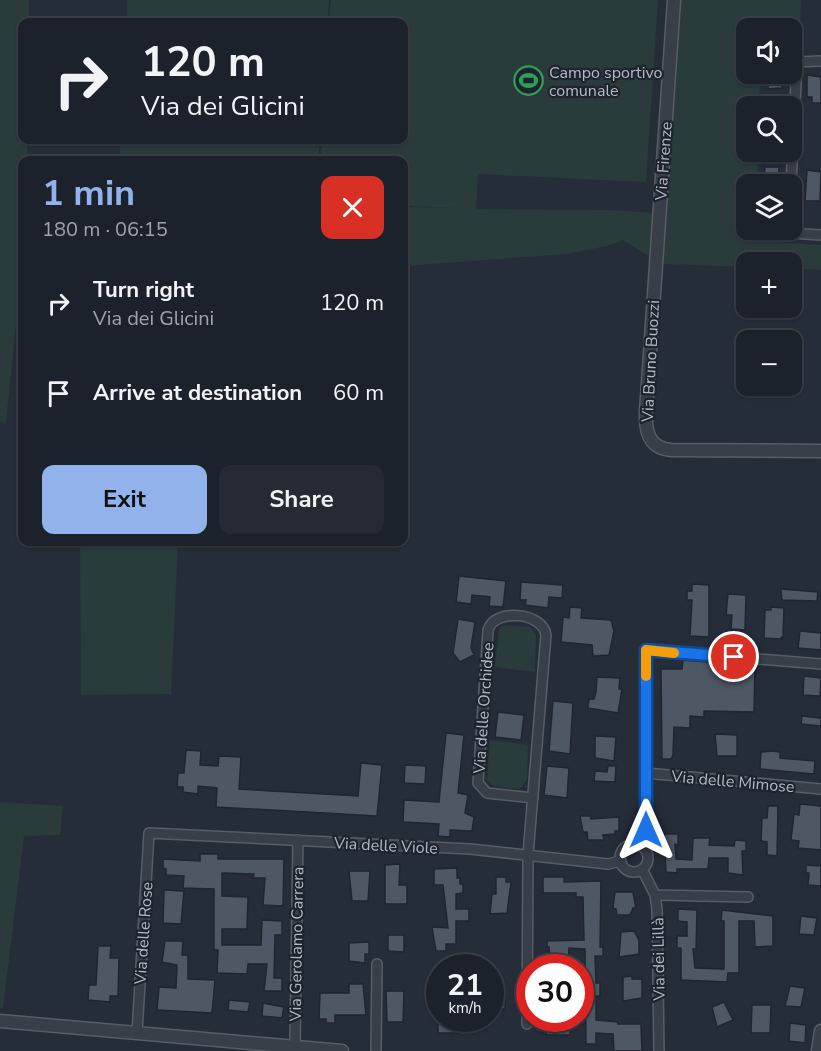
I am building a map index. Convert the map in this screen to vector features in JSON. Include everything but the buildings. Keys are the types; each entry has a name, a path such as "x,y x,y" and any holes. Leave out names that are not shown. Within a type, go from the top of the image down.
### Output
{"street":[{"name":"Via Firenze","path":"657,251 674,0"},
{"path":"791,174 797,62 821,61"},
{"path":"802,233 821,235"},
{"name":"Via Bruno Buozzi","path":"657,251 645,423 652,442 672,450 821,451"},
{"name":"Via delle Orchidee","path":"527,954 528,855 545,630 537,620 500,617 492,622 488,630 478,783 487,793 532,798"},
{"path":"640,845 646,830 646,650 821,664"},
{"name":"Via delle Mimose","path":"646,774 821,789"},
{"name":"Via delle Viole","path":"150,833 470,849 608,864 621,861"},
{"name":"Via delle Rose","path":"137,1033 150,833"},
{"name":"Via Gerolamo Carrera","path":"295,1047 298,840"},
{"path":"632,844 640,845 646,851 648,859 642,869 629,871 621,861 624,848 632,844"},
{"name":"Via dei Lillà","path":"642,869 655,895 659,1051"},
{"path":"655,895 748,897"},
{"path":"376,1051 377,964"},
{"path":"0,1021 342,1051"},
{"path":"818,1051 821,1031"}],"shaded area":[{"path":"0,0 29,0 29,18 18,18 18,144 27,144 27,156 18,156 18,304 6,423 0,422"},
{"path":"127,0 329,0 328,18 127,18"},
{"path":"331,0 658,0 646,182 478,174 476,209 615,210 665,214 678,0 801,0 800,18 736,18 736,84 760,84 759,96 736,96 736,162 758,162 757,174 736,174 736,240 821,245 821,270 802,269 802,252 736,252 736,267 662,264 623,240 607,246 566,254 408,266 408,207 461,208 408,206 408,156 321,156 322,144 408,144 408,18 329,18"},
{"path":"121,144 320,144 318,156 119,156"},
{"path":"80,546 178,546 171,694 81,695"},
{"path":"504,625 530,627 536,635 535,672 495,667 499,629"},
{"path":"490,740 528,745 527,780 520,789 493,786 487,780"},
{"path":"0,802 63,806 60,835 24,836 3,1008 0,1008"}],"slow traffic":[{"path":"646,676 646,650 674,653"}],"place":[{"name":"Campo sportivo comunale","path":"528,81"}],"route":[{"path":"646,830 646,650 734,657"}]}
